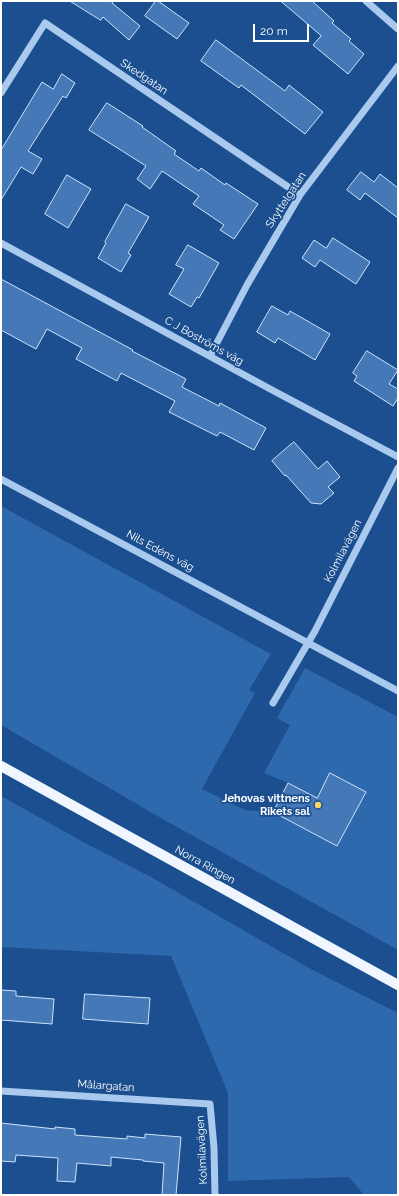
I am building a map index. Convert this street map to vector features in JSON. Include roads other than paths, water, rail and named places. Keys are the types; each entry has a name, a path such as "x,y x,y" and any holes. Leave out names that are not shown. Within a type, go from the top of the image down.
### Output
{"main road":[{"name":"Norra Ringen","path":"1,766 398,985"}],"street":[{"path":"366,1 398,29"},
{"name":"Skedgatan","path":"1,93 45,23 300,195"},
{"name":"Skyttelgatan","path":"210,356 247,285 300,195 398,66"},
{"name":"C J Boströms väg","path":"1,243 398,457"},
{"name":"Kolmilavägen","path":"308,643 398,468"},
{"name":"Nils Edéns väg","path":"1,479 398,691"},
{"path":"273,703 308,643"},
{"name":"Målargatan","path":"1,1091 210,1104"},
{"name":"Kolmilavägen","path":"210,1104 214,1148 215,1195"}],"place":[{"name":"Jehovas vittnens Rikets sal","path":"318,805"}]}
